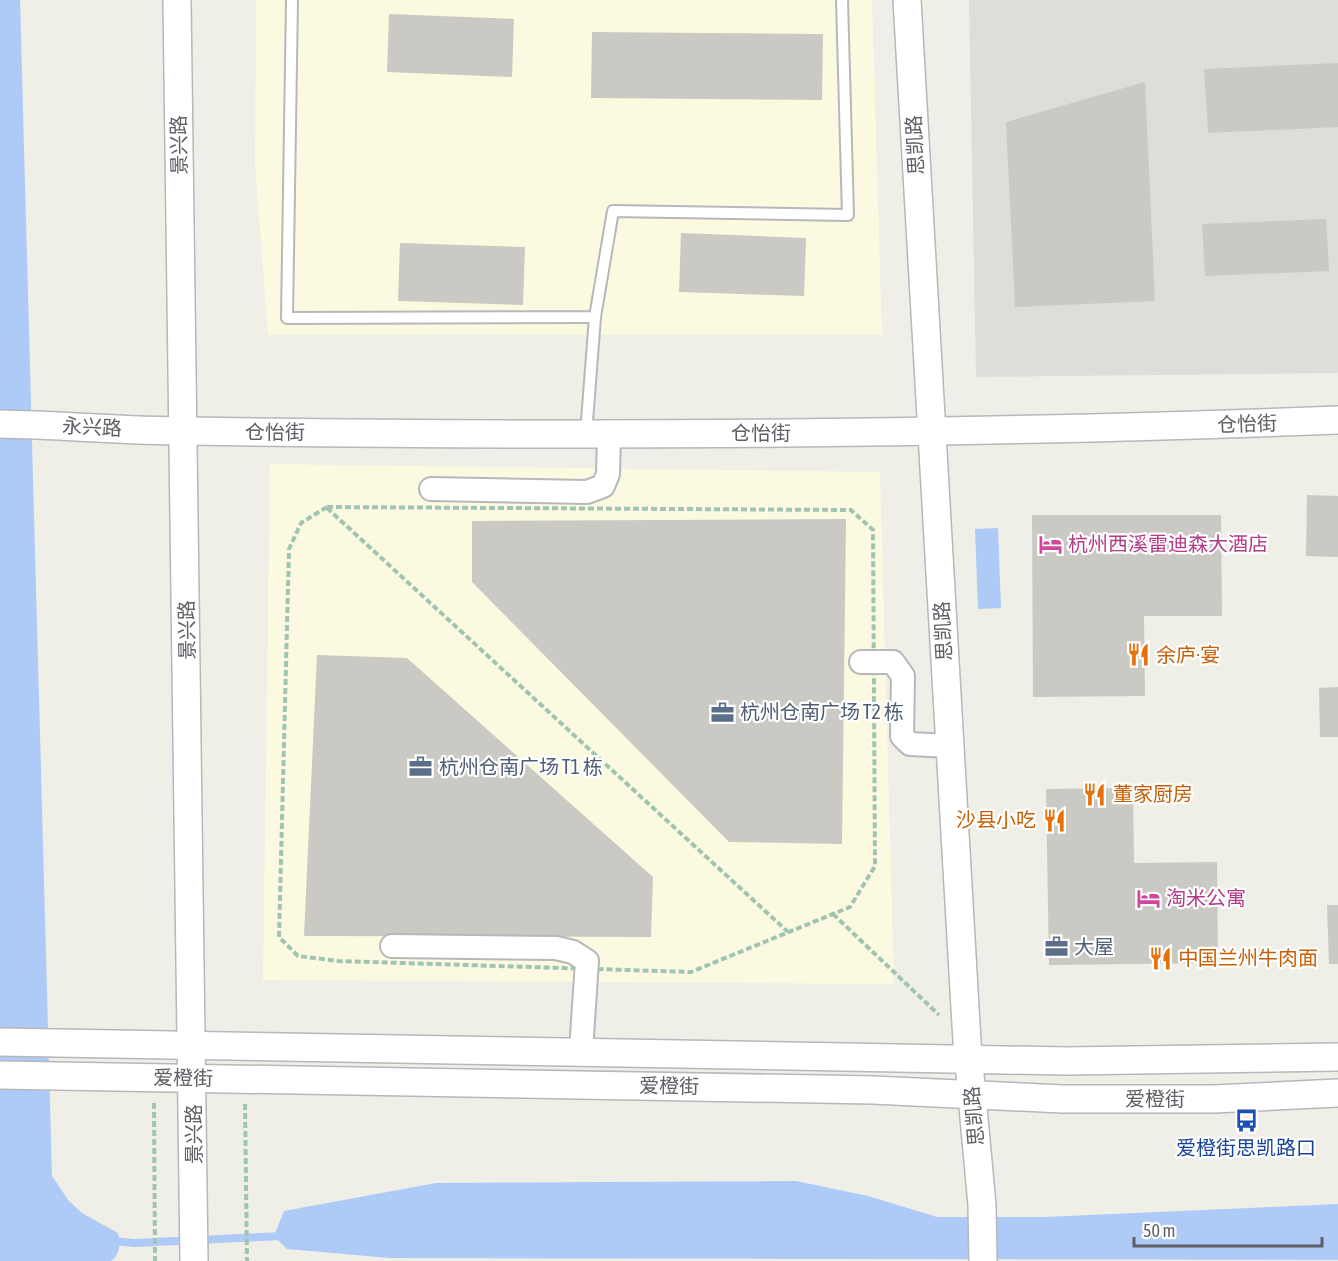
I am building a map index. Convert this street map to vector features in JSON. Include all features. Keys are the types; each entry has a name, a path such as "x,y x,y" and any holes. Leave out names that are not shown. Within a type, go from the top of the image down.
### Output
{"street":[{"name":"景兴路","path":"177,0 193,1044 194,1261"},
{"name":"思凯路","path":"907,0 968,1050 982,1205 983,1261"},
{"name":"仓怡街","path":"184,431 597,434 932,432 1338,420"},
{"name":"永兴路","path":"0,424 184,431"},
{"path":"430,489 587,492 603,486 608,474 597,434"},
{"path":"867,662 893,662 903,676 902,736 910,744 950,746"},
{"path":"392,946 556,948 573,952 587,962 581,1051"},
{"name":"爱橙街","path":"0,1042 581,1051 968,1050 1078,1061 1338,1057"},
{"name":"爱橙街","path":"0,1075 861,1090 1063,1099 1180,1100 1338,1093"}],"lane":[{"path":"292,0 287,318 595,317"},
{"path":"597,434 595,317 613,211 848,215 842,0"}],"path":[{"path":"327,507 788,932"},
{"path":"327,507 851,510 873,530 867,662 875,866 850,907 691,972 338,961 298,956 279,937 289,549 301,523 327,507"},
{"path":"833,914 968,1050"},
{"path":"154,1078 155,1261"},
{"path":"245,1080 247,1261"}],"shaded area":[{"path":"256,0 872,0 882,335 268,335 255,163"},
{"path":"969,0 1338,0 1338,373 976,377"},
{"path":"270,464 880,472 894,984 263,980"}],"water":[{"path":"0,0 20,0 52,1176 69,1201 82,1213 118,1233 119,1248 111,1261 0,1261"},
{"path":"998,528 1001,608 978,609 975,529"},
{"path":"796,1181 868,1196 937,1217 1044,1217 1338,1204 1338,1260 390,1258 287,1249 274,1236 284,1211 436,1183"}],"building":[{"path":"389,14 514,19 512,77 387,72"},
{"path":"592,32 823,34 822,100 591,98"},
{"path":"1338,63 1338,127 1208,133 1204,69"},
{"path":"1145,82 1155,301 1015,307 1006,122"},
{"path":"1326,219 1329,271 1205,276 1202,224"},
{"path":"681,233 806,238 804,296 679,292"},
{"path":"400,243 525,247 523,305 398,301"},
{"path":"1307,495 1338,496 1338,557 1306,556"},
{"path":"1032,515 1221,515 1222,616 1144,616 1145,696 1033,697"},
{"name":"杭州仓南广场 T2 栋","path":"846,519 842,844 729,842 472,582 472,521"},
{"name":"杭州仓南广场 T1 栋","path":"317,655 407,658 653,877 651,937 304,936"},
{"path":"1338,687 1338,737 1320,737 1319,688"},
{"path":"1133,788 1134,863 1217,862 1218,963 1049,965 1046,789"},
{"path":"1327,905 1338,905 1338,964 1329,964"}],"waterway":[{"path":"112,1241 134,1243 283,1236"}],"place":[{"name":"杭州西溪雷迪森大酒店","path":"1050,544"},
{"name":"余庐·宴","path":"1138,655"},
{"name":"杭州仓南广场 T2 栋","path":"722,712"},
{"name":"杭州仓南广场 T1 栋","path":"421,767"},
{"name":"董家厨房","path":"1095,794"},
{"name":"沙县小吃","path":"1054,820"},
{"name":"淘米公寓","path":"1148,898"},
{"name":"大屋","path":"1056,947"},
{"name":"中国兰州牛肉面","path":"1160,958"},
{"name":"爱橙街思凯路口","path":"1246,1120"}]}
